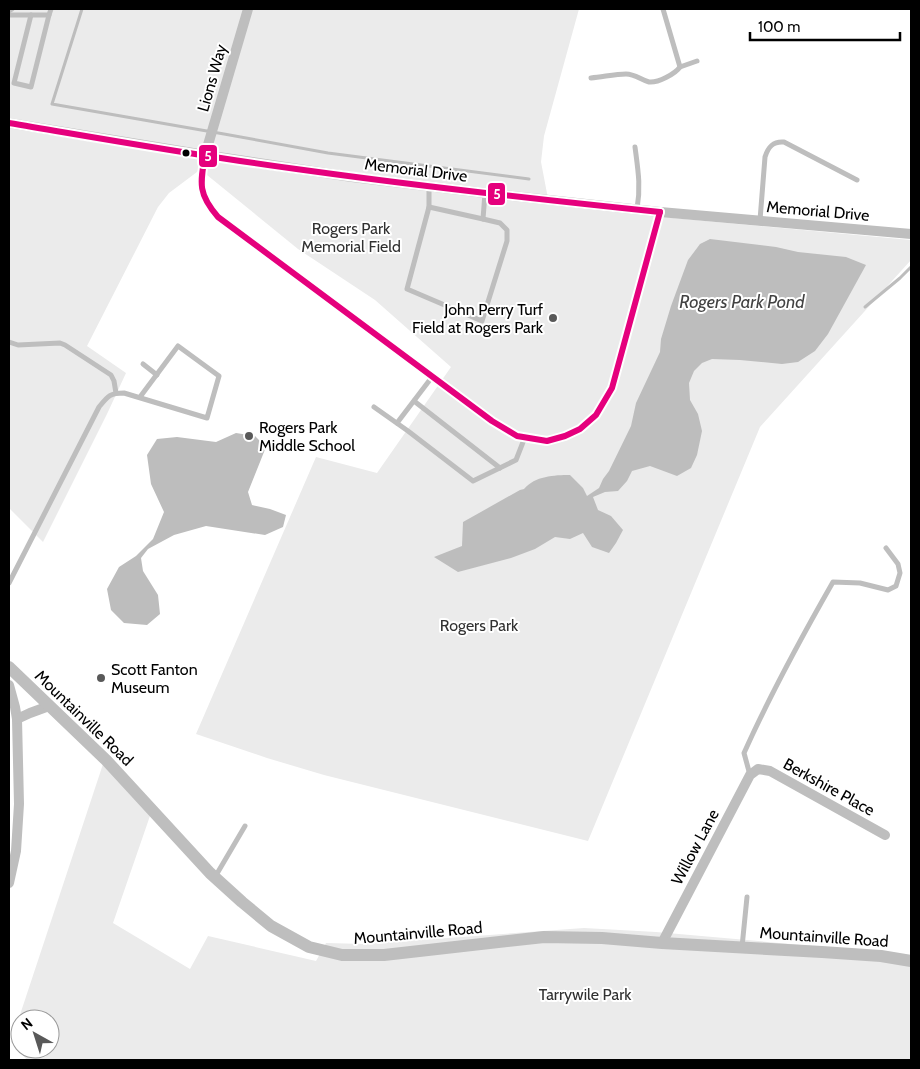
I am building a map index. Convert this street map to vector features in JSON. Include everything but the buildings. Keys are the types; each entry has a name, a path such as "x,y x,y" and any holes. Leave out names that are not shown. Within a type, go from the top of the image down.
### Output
{"street":[{"name":"Lions Way","path":"205,155 248,9"},
{"name":"Memorial Drive","path":"9,123 352,177 660,212 911,234"},
{"name":"Mountainville Road","path":"9,667 106,760 215,878 277,930 309,947 342,955 384,955 544,937 602,938 881,956 911,960"},
{"path":"9,685 17,719 19,804 9,883"},
{"path":"17,719 40,708 49,706"},
{"name":"Berkshire Place","path":"754,772 770,770 885,835"},
{"name":"Willow Lane","path":"662,943 754,772"}],"lane":[{"path":"663,9 680,67"},
{"path":"9,15 31,15 50,12 32,88 14,83 31,15"},
{"path":"591,78 629,74 652,82 673,74 680,67 697,61"},
{"path":"760,221 767,150 772,144 784,142 858,180"},
{"path":"635,147 640,182 640,195 636,209"},
{"path":"205,155 201,177 202,194 218,218 492,421 517,436 547,441 580,429 596,415 612,388 660,212"},
{"path":"429,186 429,207 407,289 482,321 507,241 507,230 500,224 429,207"},
{"path":"483,219 485,193"},
{"path":"9,342 18,345 60,343 65,345 111,375 116,393"},
{"path":"9,583 99,407 107,396 124,393 207,418 219,376 178,346 140,397"},
{"path":"143,364 157,375"},
{"path":"397,423 432,377"},
{"path":"414,401 500,468"},
{"path":"374,407 473,481 516,460 525,437"},
{"path":"754,772 744,753 761,715 833,582 860,583 888,590 896,586 900,573 898,564 886,548"},
{"path":"215,878 245,826"},
{"path":"742,947 747,897"}],"green space":[{"name":"Rogers Park","path":"9,9 579,9 544,136 541,162 549,204 641,215 911,240 911,260 760,427 588,841 324,775 196,734 316,457 377,473 451,367 375,300 298,249 201,169 169,193 158,207 87,346 126,373 43,542 9,508"},
{"name":"Tarrywile Park","path":"104,761 151,813 113,923 190,969 208,936 316,961 326,943 365,944 584,928 656,932 825,947 911,957 911,1060 27,1060 60,1059 60,1009 22,1009"}],"water":[{"name":"Rogers Park Pond","path":"710,239 846,257 866,265 828,334 815,351 798,362 782,364 712,359 702,363 694,371 689,383 690,400 698,414 702,431 697,455 691,468 677,476 650,466 632,471 627,481 618,491 605,492 593,497 598,510 611,516 623,530 609,553 592,547 583,533 570,539 555,537 535,549 511,558 458,572 434,557 462,546 463,522 524,489 534,481 551,476 570,475 583,488 587,496 599,488 631,426 636,403 660,352 661,339 671,306 688,260 700,244"},
{"path":"236,433 255,436 266,447 248,492 252,505 286,515 283,527 265,535 206,526 174,535 148,549 141,558 143,571 158,595 160,614 147,625 124,623 111,610 107,589 119,567 136,556 153,539 164,512 151,484 147,455 157,439 177,437 216,442"}],"waterway":[{"path":"82,9 52,104 328,153 529,179"},
{"path":"865,307 911,267"}],"transit line":[{"name":"5","path":"9,123 273,166 442,188 660,212"},
{"name":"5","path":"205,155 202,188 207,202 218,217 492,421 517,436 547,441 580,429 596,415 612,388 660,212"}],"place":[{"name":"John Perry Turf Field at Rogers Park","path":"553,318"},
{"name":"Rogers Park Middle School","path":"249,436"},
{"name":"Scott Fanton Museum","path":"101,678"}],"park label":[{"name":"Rogers Park Memorial Field","path":"351,237"}]}
